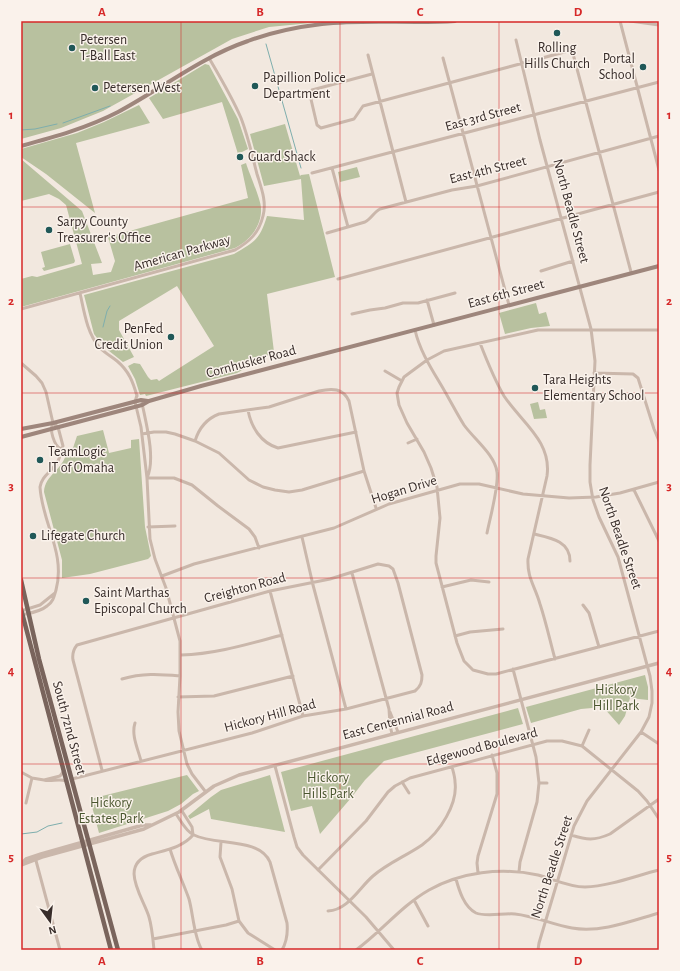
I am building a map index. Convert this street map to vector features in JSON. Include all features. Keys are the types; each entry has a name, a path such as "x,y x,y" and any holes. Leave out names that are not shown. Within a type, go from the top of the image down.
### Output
{"main road":[{"path":"21,146 71,132 103,119 129,106 209,58 254,39 300,27 333,23 455,21"},
{"name":"East 6th Street","path":"360,345 631,272 659,266"},
{"name":"Cornhusker Road","path":"21,437 142,402 360,345"},
{"name":"Cornhusker Road","path":"21,429 54,423 135,404"},
{"name":"South 72nd Street","path":"21,580 39,659 118,950"},
{"name":"South 72nd Street","path":"21,612 111,950"}],"street":[{"path":"659,25 630,21 620,22 659,170"},
{"name":"North Beadle Street","path":"516,40 534,115 591,329 595,361 590,476 593,497 600,517 618,557 647,666 652,691 652,704 649,716 641,732 587,801 571,835 545,921 538,950"},
{"path":"372,74 312,90 310,95 317,125 321,128 354,119 361,107 379,101 572,50 631,272"},
{"path":"368,55 406,202"},
{"name":"American Parkway","path":"21,309 235,250 250,241 260,227 264,215 264,205 249,144 241,119 209,58"},
{"path":"443,58 509,305"},
{"name":"East 3rd Street","path":"312,173 659,82"},
{"name":"East 4th Street","path":"327,233 365,222 369,220 380,208 452,190 477,186 659,136"},
{"path":"332,168 348,227"},
{"path":"338,279 659,192"},
{"path":"541,270 573,262"},
{"path":"80,293 91,334 100,348 118,362 127,372 137,395 142,402 148,433 150,469 147,478"},
{"path":"352,314 403,303 418,303 455,293"},
{"path":"427,300 434,325"},
{"path":"415,330 419,344 427,360 463,423 494,462 498,476 487,533"},
{"path":"659,330 538,330 480,342 444,351 427,360 410,372 402,381 397,394 399,405 431,468 437,490 440,518 436,556 442,587 455,636 460,653 468,666 481,673 496,674 659,631"},
{"path":"480,342 492,373 505,397 538,437 544,450 548,470 528,559 528,569 540,602 555,659"},
{"path":"21,363 42,383 46,392 54,423 58,427 63,444 59,460 42,479 40,487 58,564 58,580 55,593 49,605 40,610 21,612"},
{"path":"385,371 402,381"},
{"path":"594,374 633,374 638,378 659,441"},
{"path":"195,441 202,426 213,416 227,412 269,407 327,389 338,389 346,395 349,401 364,471 376,508"},
{"path":"137,395 135,404 142,434 147,478 148,527 155,559 162,576 180,641 181,655 178,697 179,731 192,774 205,791"},
{"path":"248,410 252,425 260,436 270,446 278,448 356,432"},
{"path":"54,423 51,429 56,446 61,449"},
{"path":"142,434 160,432 170,433 195,441 219,453 248,480 275,490 289,492 302,490 364,471"},
{"path":"408,443 417,439"},
{"path":"147,478 174,478 192,485 249,529 255,537 259,548"},
{"name":"Hogan Drive","path":"162,576 194,564 334,528 376,508 460,484 496,488 543,497 569,498 593,497 634,490 659,482"},
{"path":"634,490 659,541"},
{"path":"148,527 175,526"},
{"path":"534,534 552,539 562,544 570,552 570,561"},
{"path":"302,537 312,583 346,709"},
{"name":"Creighton Road","path":"102,770 72,655 77,645 270,591 352,573 378,564 387,565"},
{"name":"Hickory Hill Road","path":"72,779 102,770 252,733 304,716 346,709 415,691 419,688 422,682 422,675 412,633 395,575 393,569 387,565"},
{"path":"352,573 386,699 398,732"},
{"path":"442,587 471,580 489,582"},
{"path":"270,591 304,716"},
{"path":"28,611 44,602 55,593"},
{"path":"583,605 589,612 599,647"},
{"path":"455,636 476,631 503,629"},
{"path":"181,655 223,650 282,635"},
{"name":"East Centennial Road","path":"21,864 26,859 36,858 89,843 143,825 152,825 182,811 205,791 227,780 398,732 659,663"},
{"path":"513,669 538,770 539,783 537,802 518,872"},
{"path":"122,679 133,675 147,674 180,676"},
{"path":"178,697 214,696 293,676"},
{"path":"389,709 392,734"},
{"path":"135,723 134,734 141,761"},
{"path":"582,746 589,730"},
{"path":"641,732 659,744"},
{"name":"Edgewood Boulevard","path":"318,870 366,821 388,792 402,782 410,778 554,740 582,746 638,791 659,819"},
{"path":"478,873 478,856 497,794 497,773 492,756"},
{"path":"275,766 297,846 302,854 349,900 394,950"},
{"path":"328,911 339,909 372,876 392,862 422,845 438,831 445,820 455,790 452,767"},
{"path":"21,772 32,778 49,781 61,779 66,781"},
{"path":"44,780 60,776 63,772"},
{"path":"26,803 32,778"},
{"path":"402,782 409,793"},
{"path":"539,783 547,783"},
{"path":"571,835 592,840 602,838 610,834 659,799"},
{"path":"182,811 192,827 193,835"},
{"path":"176,814 188,831 193,835 221,842 253,847 262,850 267,856 287,923 288,933 282,950"},
{"path":"154,950 149,918 134,881 135,869 144,857 170,849 186,842 193,835"},
{"path":"221,842 220,857 232,889 239,921 248,933 275,950"},
{"path":"170,849 188,898 198,941 202,950"},
{"path":"36,858 60,950"},
{"path":"356,950 414,900 428,890 456,879 478,873 504,871 518,872 584,887 601,885 659,870"},
{"path":"456,879 465,901 475,912 482,914 508,913 522,915 572,928 601,928 659,913"},
{"path":"414,900 428,926"},
{"path":"153,939 239,921"}],"green space":[{"path":"21,21 332,21 269,27 232,39 103,111 61,128 21,139"},
{"path":"205,64 209,65 238,119 248,149 238,154 222,102 163,119 149,98"},
{"path":"139,105 150,123 76,143 95,213 46,174 21,157 21,149 77,133"},
{"path":"285,124 300,176 309,174 335,277 267,294 274,352 237,373 146,396 145,394 140,395 135,379 128,366 134,363 140,364 151,380 157,379 159,381 214,346 177,286 119,321 119,330 134,357 123,362 104,347 94,334 84,295 234,254 256,239 262,230 267,216 304,220 301,179 264,186 250,134"},
{"path":"21,159 82,211 102,263 91,264 93,275 111,272 115,261 108,237 248,198 241,165 246,163 257,193 261,208 261,215 254,232 246,241 235,248 21,307 21,279 32,276 37,277 82,264 66,205 59,199 49,194 21,201"},
{"path":"357,167 360,177 340,182 338,172"},
{"path":"70,244 75,261 74,263 44,271 42,268 45,267 41,252"},
{"path":"536,303 539,314 546,312 550,326 531,328 505,334 499,313"},
{"path":"538,402 540,410 545,409 547,418 534,419 530,404"},
{"path":"103,430 109,453 131,448 131,440 139,439 145,527 151,556 148,559 90,574 62,578 62,560 44,492 45,486 47,481 62,463 67,451 73,448 77,436"},
{"name":"Hickory Hill Park","path":"645,675 648,687 648,700 630,698 625,716 619,725 603,707 581,709 531,723 526,707"},
{"name":"Hickory Hills Park","path":"518,708 523,724 384,761 365,780 320,834 312,806 291,811 281,772"},
{"name":"Hickory Estates Park","path":"187,775 199,791 181,804 168,811 99,833 90,799"},
{"path":"270,775 285,832 211,819 209,809 190,819 188,816 221,790"}],"waterway":[{"path":"266,44 301,168"},
{"path":"63,123 110,106"},
{"path":"21,130 35,129 57,124"},
{"path":"103,327 107,311 110,306"},
{"path":"21,834 37,832 48,826 62,823"}],"place":[{"name":"Rolling Hills Church","path":"557,33"},
{"name":"Petersen T-Ball East","path":"72,48"},
{"name":"Portal School","path":"643,67"},
{"name":"Papillion Police Department","path":"255,86"},
{"name":"Petersen West","path":"95,88"},
{"name":"Guard Shack","path":"240,157"},
{"name":"Sarpy County Treasurer's Office","path":"49,230"},
{"name":"PenFed Credit Union","path":"171,337"},
{"name":"Tara Heights Elementary School","path":"535,388"},
{"name":"TeamLogic IT of Omaha","path":"40,460"},
{"name":"Lifegate Church","path":"33,536"},
{"name":"Saint Marthas Episcopal Church","path":"86,601"}]}
